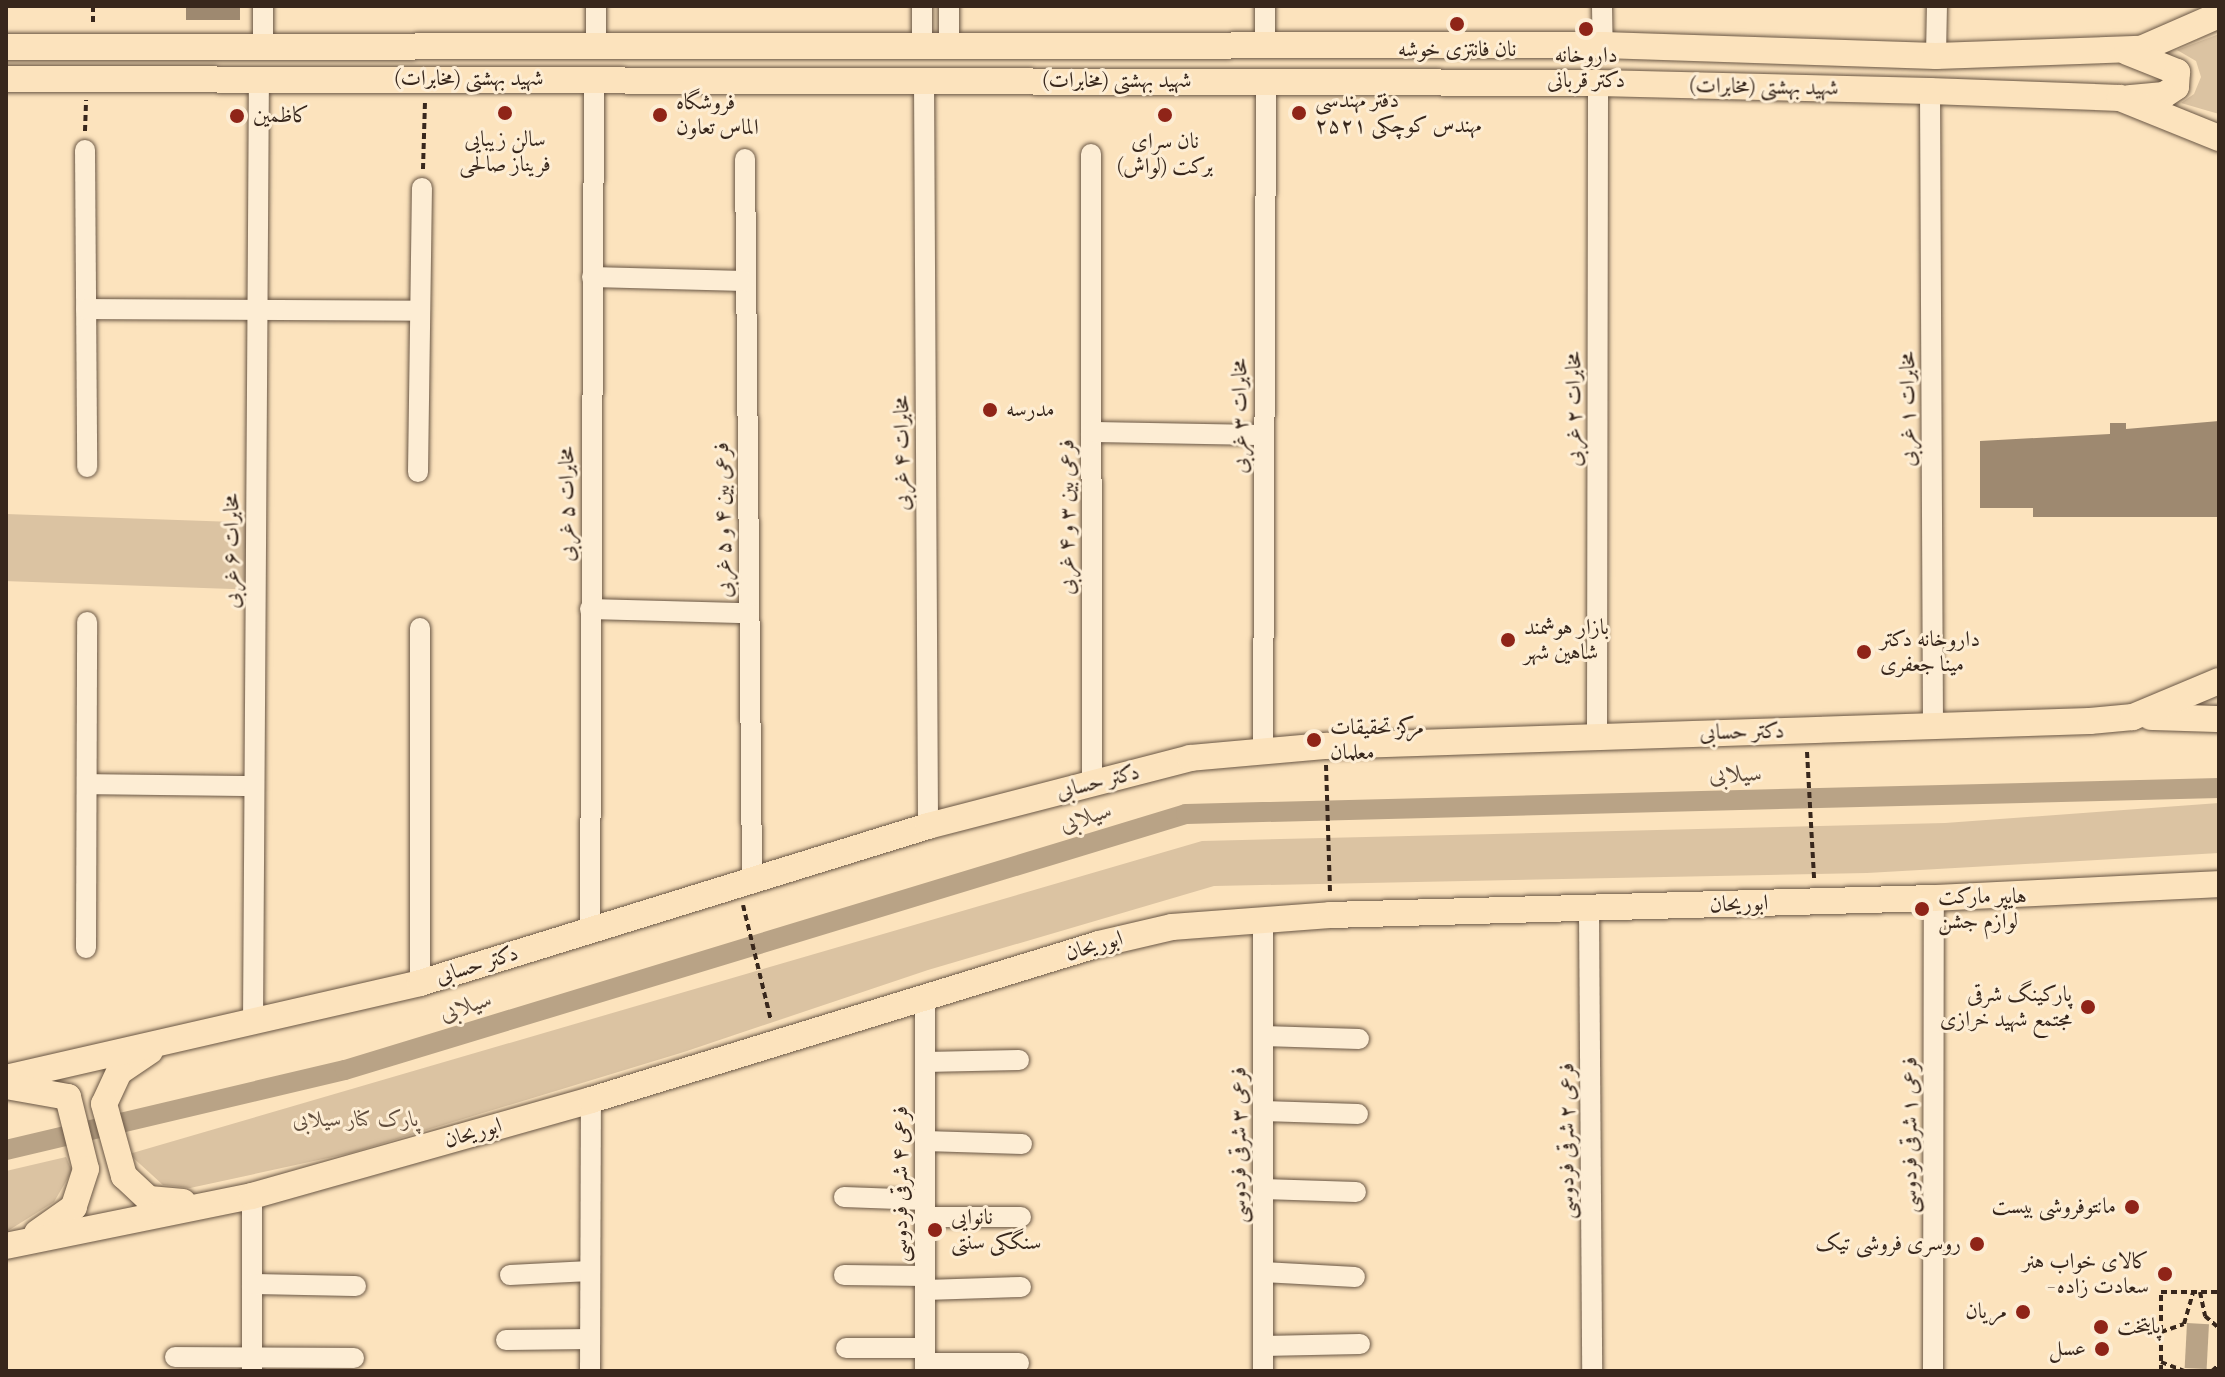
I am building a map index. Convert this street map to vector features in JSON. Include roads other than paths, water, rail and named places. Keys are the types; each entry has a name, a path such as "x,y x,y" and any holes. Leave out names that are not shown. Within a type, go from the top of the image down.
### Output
{"main road":[{"name":"شهید بهشتی (مخابرات)","path":"6,47 1603,45 1936,56 2123,51 2182,34 2219,15"},
{"path":"464,79 465,48"},
{"path":"2120,98 2164,95 2176,87 2177,72 2123,51"},
{"name":"شهید بهشتی (مخابرات)","path":"6,79 1598,83 1930,91 2120,98 2219,138"},
{"name":"دکتر حسابی","path":"6,1078 253,1024 420,983 928,826 1190,758 1325,746 1597,735 1933,727 2133,717 2219,681"},
{"path":"2133,717 2219,719"},
{"name":"ابوریحان","path":"13,1244 252,1196 591,1100 1136,934 1330,915 1934,898 2218,883"},
{"path":"171,1040 127,1065 108,1087 104,1104 120,1171 149,1199 207,1205"},
{"path":"6,1086 68,1097 85,1177 66,1215 13,1244"}],"street":[{"path":"263,6 263,47"},
{"path":"596,6 596,47"},
{"path":"922,6 922,47"},
{"path":"949,6 949,47"},
{"path":"1265,6 1265,47"},
{"path":"1602,6 1603,45"},
{"path":"1936,56 1937,6"},
{"name":"مخابرات ۶ غربی","path":"253,1024 259,79"},
{"name":"مخابرات ۵ غربی","path":"590,929 594,79"},
{"name":"مخابرات ۴ غربی","path":"924,80 928,826"},
{"name":"مخابرات ۳ غربی","path":"1263,751 1266,81"},
{"name":"مخابرات ۲ غربی","path":"1597,735 1598,83"},
{"name":"مخابرات ۱ غربی","path":"1930,91 1933,727"},
{"path":"85,150 87,467"},
{"name":"فرعی بین ۳ و ۴ غربی","path":"1091,154 1092,783"},
{"name":"فرعی بین ۴ و ۵ غربی","path":"745,159 748,613 745,883"},
{"path":"418,472 422,188"},
{"path":"592,277 744,281"},
{"path":"86,309 420,311"},
{"path":"1091,432 1263,435"},
{"path":"590,609 748,613"},
{"path":"86,948 87,622"},
{"path":"420,628 420,983"},
{"path":"87,784 254,786"},
{"name":"فرعی ۱ شرقی فردوسی","path":"1933,1371 1934,898"},
{"name":"فرعی ۲ شرقی فردوسی","path":"1589,910 1592,1371"},
{"name":"فرعی ۳ شرقی فردوسی","path":"1263,920 1263,1371"},
{"name":"فرعی ۴ شرقی فردوسی","path":"925,997 925,1361"},
{"path":"1263,1036 1359,1039"},
{"path":"925,1062 1019,1060"},
{"path":"590,1371 591,1100"},
{"path":"1263,1111 1358,1114"},
{"path":"925,1141 1022,1144"},
{"path":"1263,1189 1356,1192"},
{"path":"252,1196 252,1365"},
{"path":"844,1197 925,1209 1021,1217"},
{"path":"510,1275 590,1271"},
{"path":"1263,1272 1355,1277"},
{"path":"844,1275 925,1283 1021,1287"},
{"path":"252,1284 356,1286"},
{"path":"506,1340 590,1339"},
{"path":"1263,1346 1360,1344"},
{"path":"846,1348 925,1361 1019,1363"},
{"path":"175,1357 252,1365 354,1358"}],"waterway":[{"name":"سیلابی","path":"6,1150 345,1070 1186,814 2219,788"}],"place":[{"name":"نان فانتزی خوشه","path":"1457,24"},
{"name":"داروخانه دکتر قربانی","path":"1586,29"},
{"name":"سالن زیبایی فریناز صالحی","path":"505,113"},
{"name":"دفتر مهندسی ۲۵۲۱ مهندس کوچکی","path":"1299,113"},
{"name":"فروشگاه الماس تعاون","path":"660,115"},
{"name":"نان سرای برکت (لواش)","path":"1165,115"},
{"name":"کاظمین","path":"237,116"},
{"name":"مدرسه","path":"990,410"},
{"name":"بازار هوشمند شاهین شهر","path":"1508,640"},
{"name":"داروخانه دکتر مینا جعفری","path":"1864,652"},
{"name":"مرکز تحقیقات معلمان","path":"1314,740"},
{"name":"هایپر مارکت لوازم جشن","path":"1922,909"},
{"name":"پارکینگ شرقی مجتمع شهید خرازی","path":"2088,1007"},
{"name":"مانتوفروشی بیست","path":"2132,1207"},
{"name":"نانوایی سنگکی سنتی","path":"935,1230"},
{"name":"روسری فروشی تیک","path":"1977,1244"},
{"name":"کالای خواب هنر - سعادت زاده","path":"2165,1274"},
{"name":"مریان","path":"2023,1312"},
{"name":"پایتخت","path":"2101,1327"},
{"name":"عسل","path":"2102,1349"}],"park label":[{"name":"پارک کنار سیلابی","path":"356,1120"}]}
